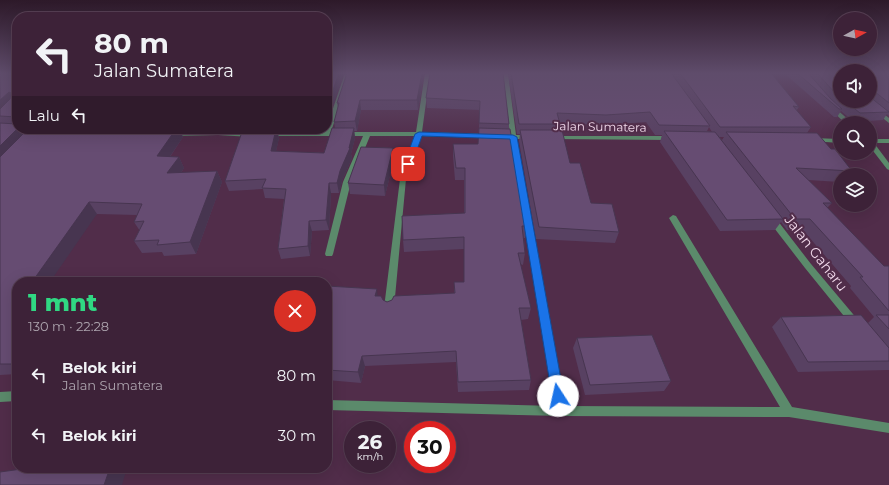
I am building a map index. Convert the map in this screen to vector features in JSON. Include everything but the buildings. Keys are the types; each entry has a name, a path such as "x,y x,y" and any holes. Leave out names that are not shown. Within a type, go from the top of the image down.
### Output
{"street":[{"path":"332,121 340,96"},
{"path":"389,308 403,178 419,134 425,96"},
{"path":"508,96 513,137 561,411"},
{"path":"828,104 841,116"},
{"path":"873,108 889,121"},
{"name":"Jalan Sumatera","path":"235,134 419,134 537,137"},
{"path":"329,254 347,182 367,135"},
{"name":"Jalan Sumatera","path":"545,138 680,138"},
{"path":"802,140 833,141"},
{"path":"877,142 889,141"},
{"path":"877,152 889,168"},
{"name":"Jalan Gaharu","path":"764,208 808,266 858,327"},
{"path":"673,218 789,412"},
{"path":"0,397 12,396"},
{"path":"332,405 561,411 789,412 889,428"}],"route":[{"path":"408,164 419,134 513,137 558,396"}]}
